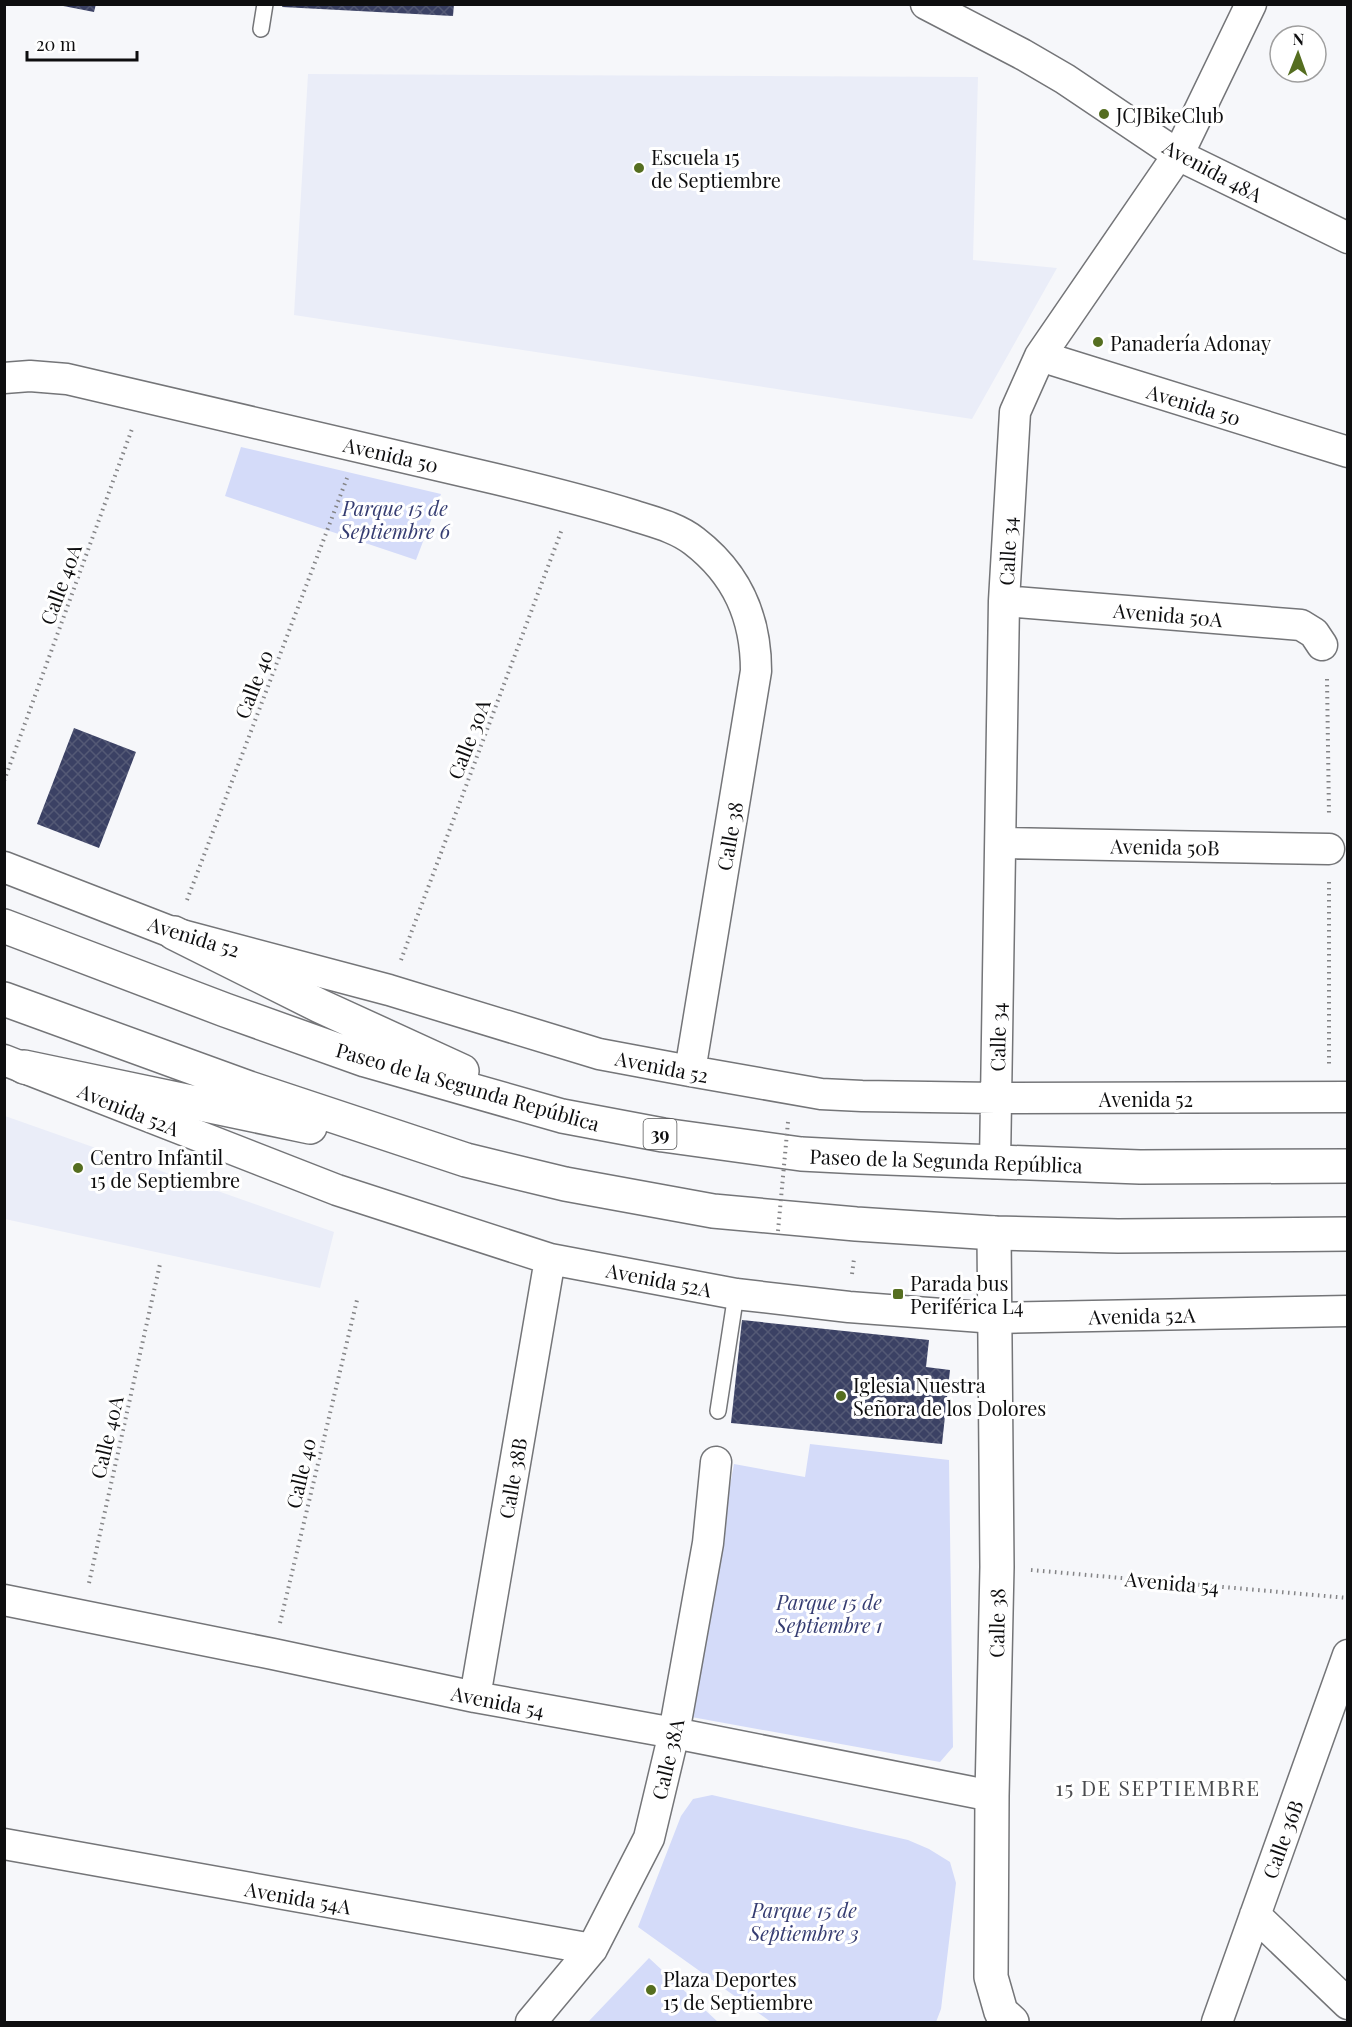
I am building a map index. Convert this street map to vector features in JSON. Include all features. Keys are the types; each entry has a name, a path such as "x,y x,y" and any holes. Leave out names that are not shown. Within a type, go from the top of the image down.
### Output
{"main road":[{"name":"Paseo de la Segunda República","path":"4,926 225,1010 365,1060 562,1116 663,1135 801,1154 995,1163 1140,1167 1347,1166"},
{"path":"174,933 320,1006 562,1116"},
{"path":"4,999 249,1088 466,1160"},
{"path":"14,1063 466,1160 565,1184 713,1211 994,1233 1118,1236 1347,1234"},
{"name":"Calle 38","path":"994,1233 997,1566 991,1977 1003,2019"}],"street":[{"name":"Avenida 48A","path":"927,4 1065,79 1178,155 1347,238"},
{"name":"Calle 34","path":"995,1163 1004,601 1013,423 1019,400 1040,356 1178,155 1251,4"},
{"name":"Avenida 50","path":"1040,356 1347,452"},
{"name":"Avenida 50","path":"4,378 30,376 67,379 574,497 672,528 693,540 712,556 729,576 743,601"},
{"name":"Calle 38","path":"690,1071 756,670 756,649 752,625 743,601"},
{"name":"Avenida 50A","path":"1004,601 1301,625 1314,633 1322,645"},
{"name":"Avenida 50B","path":"1001,843 1329,849"},
{"name":"Avenida 52","path":"4,867 174,933 390,990 599,1054 820,1094 996,1098 1347,1097"},
{"name":"Avenida 52A","path":"14,1063 337,1190 550,1259 736,1294 849,1307 995,1318 1347,1311"},
{"name":"Calle 38B","path":"475,1697 550,1259"},
{"name":"Calle 38A","path":"531,2022 592,1949 649,1838 674,1733 708,1543 716,1462"},
{"name":"Avenida 54","path":"4,1600 475,1697 674,1733 992,1797"},
{"name":"Calle 36B","path":"1217,2022 1347,1655"},
{"name":"Avenida 54A","path":"4,1844 592,1949"},
{"path":"1255,1915 1347,2004"}],"lane":[{"path":"261,28 265,4"},
{"path":"718,1412 736,1294"}],"path":[{"name":"Calle 40A","path":"4,781 144,397"},
{"name":"Calle 40","path":"174,933 359,446"},
{"name":"Calle 30A","path":"390,990 574,497"},
{"path":"778,1231 788,1122"},
{"name":"Calle 40A","path":"81,1616 160,1264"},
{"name":"Calle 40","path":"273,1654 357,1300"},
{"name":"Avenida 54","path":"997,1566 1347,1598"}],"shaded area":[{"name":"Escuela 15 de Septiembre","path":"308,74 978,77 973,260 1057,268 972,419 294,315"},
{"name":"Centro Infantil 15 de Septiembre","path":"5,1116 334,1232 320,1288 5,1219"}],"green space":[{"name":"Parque 15 de Septiembre 6","path":"241,447 441,494 416,560 225,496"},
{"name":"Parque 15 de Septiembre 1","path":"810,1444 949,1460 953,1747 940,1762 686,1716 734,1464 805,1477"},
{"name":"Parque 15 de Septiembre 3","path":"712,1795 908,1840 950,1862 956,1883 941,2009 936,2022 771,2022 638,1927 681,1816 693,1799"},
{"name":"Plaza Deportes 15 de Septiembre","path":"649,1958 718,2022 588,2022"}],"building":[{"path":"53,4 96,4 94,12"},
{"path":"283,4 454,4 453,16 282,7"},
{"path":"74,728 136,752 99,848 37,824"},
{"name":"Iglesia Nuestra Señora de los Dolores","path":"742,1320 929,1340 926,1367 950,1370 942,1444 731,1423"}],"place":[{"name":"JCJBikeClub","path":"1104,114"},
{"name":"Escuela 15 de Septiembre","path":"639,168"},
{"name":"Panadería Adonay","path":"1098,342"},
{"name":"Centro Infantil 15 de Septiembre","path":"78,1168"},
{"name":"Parada bus Periférica L4","path":"898,1294"},
{"name":"Iglesia Nuestra Señora de los Dolores","path":"841,1396"},
{"name":"Plaza Deportes 15 de Septiembre","path":"651,1990"}],"district":[{"name":"15 DE SEPTIEMBRE","path":"1158,1787"}]}
